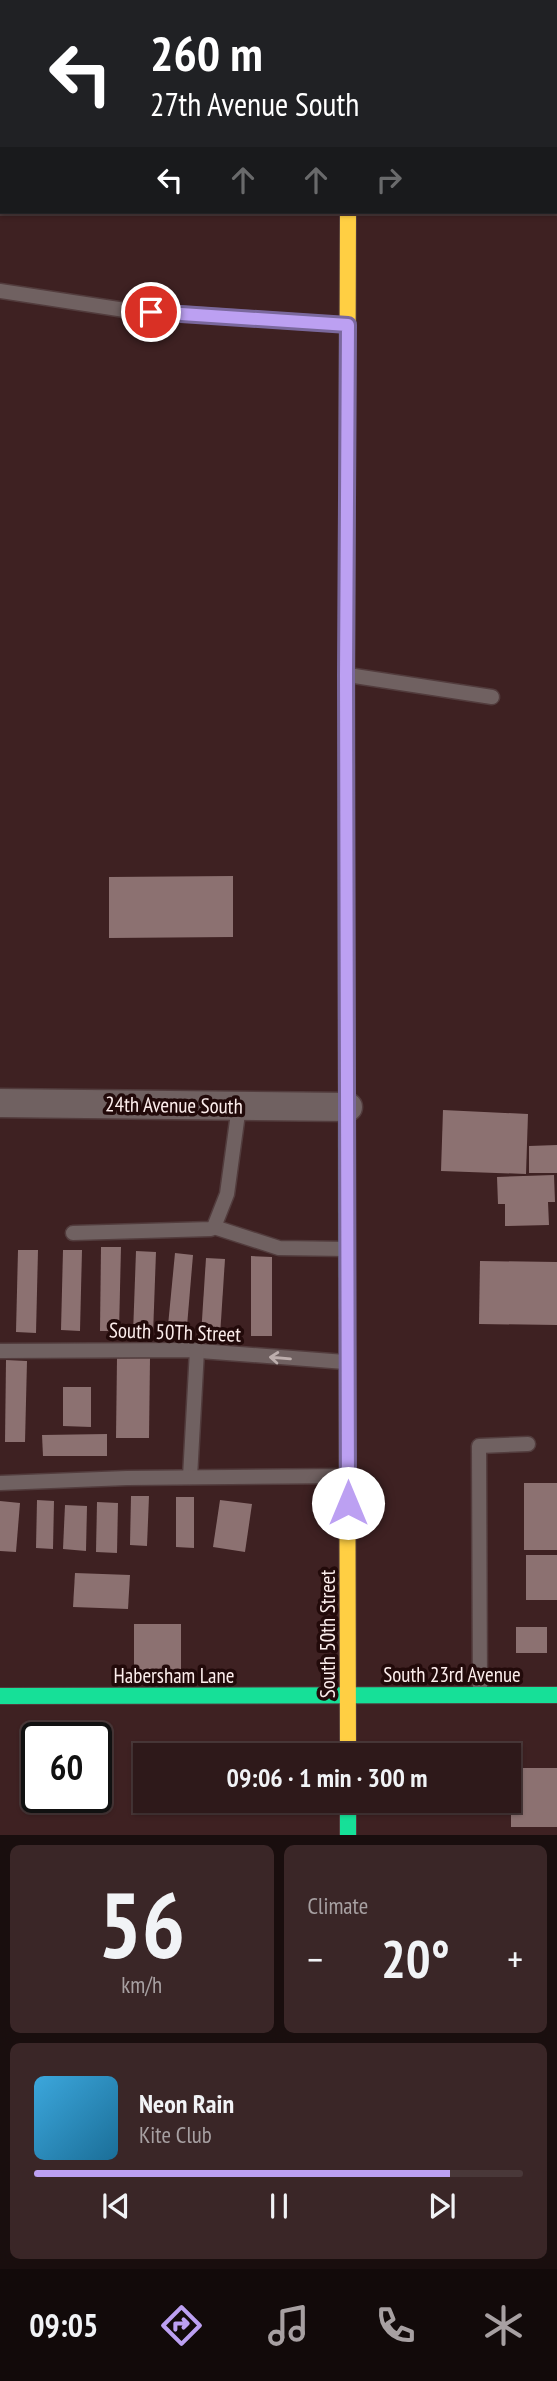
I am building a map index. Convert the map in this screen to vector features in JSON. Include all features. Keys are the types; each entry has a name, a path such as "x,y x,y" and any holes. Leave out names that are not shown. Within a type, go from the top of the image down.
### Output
{"main road":[{"name":"South 50th Street","path":"348,214 348,1743"},
{"name":"South 23rd Avenue","path":"348,1695 557,1695"},
{"name":"Habersham Lane","path":"0,1696 348,1695"},
{"path":"348,1813 348,1835"}],"street":[{"name":"24th Avenue South","path":"0,1103 348,1107"}],"lane":[{"path":"0,291 125,310 348,325"},
{"path":"346,675 492,696"},
{"path":"214,1227 227,1194 239,1105"},
{"path":"73,1233 214,1227 279,1248 348,1249"},
{"path":"190,1477 197,1350"},
{"name":"South 50Th Street","path":"0,1351 197,1350 348,1362"},
{"path":"480,1695 479,1446 527,1444"},
{"path":"0,1483 190,1477 348,1476"}],"building":[{"path":"233,876 233,937 109,938 109,877"},
{"path":"443,1110 528,1114 526,1174 441,1171"},
{"path":"557,1145 557,1173 529,1173 529,1146"},
{"path":"554,1175 555,1202 548,1202 549,1225 505,1226 505,1204 498,1204 497,1177"},
{"path":"101,1247 121,1247 119,1331 100,1331"},
{"path":"18,1250 38,1250 36,1333 16,1332"},
{"path":"63,1250 82,1250 80,1331 61,1330"},
{"path":"136,1251 156,1252 153,1335 133,1334"},
{"path":"175,1253 193,1255 186,1338 167,1336"},
{"path":"251,1256 272,1257 272,1336 251,1336"},
{"path":"206,1258 225,1259 220,1336 201,1335"},
{"path":"480,1261 557,1262 557,1325 479,1324"},
{"path":"117,1358 150,1358 149,1438 116,1438"},
{"path":"6,1360 27,1361 25,1442 5,1442"},
{"path":"63,1387 91,1387 91,1427 63,1426"},
{"path":"107,1434 107,1456 43,1456 42,1435"},
{"path":"524,1483 557,1483 557,1550 524,1550"},
{"path":"131,1496 149,1496 147,1546 130,1545"},
{"path":"176,1497 194,1497 194,1548 176,1547"},
{"path":"37,1500 54,1501 53,1549 36,1548"},
{"path":"220,1500 252,1504 245,1552 213,1547"},
{"path":"0,1501 20,1503 16,1552 0,1551"},
{"path":"97,1502 118,1503 117,1553 96,1552"},
{"path":"65,1505 87,1506 86,1551 63,1549"},
{"path":"526,1555 557,1555 557,1600 526,1600"},
{"path":"75,1573 130,1575 128,1609 73,1607"},
{"path":"134,1624 181,1624 181,1680 134,1680"},
{"path":"516,1627 547,1627 547,1653 516,1653"},
{"path":"521,1768 557,1768 557,1827 511,1827 511,1813 521,1813"}],"traffic: fast":[{"path":"346,812 347,1324"},
{"path":"0,1696 557,1695"},
{"path":"348,1813 348,1835"}],"traffic: slow":[{"path":"346,812 348,214"},
{"path":"347,1324 348,1743"}],"route":[{"path":"151,312 348,325 348,1503"}]}
